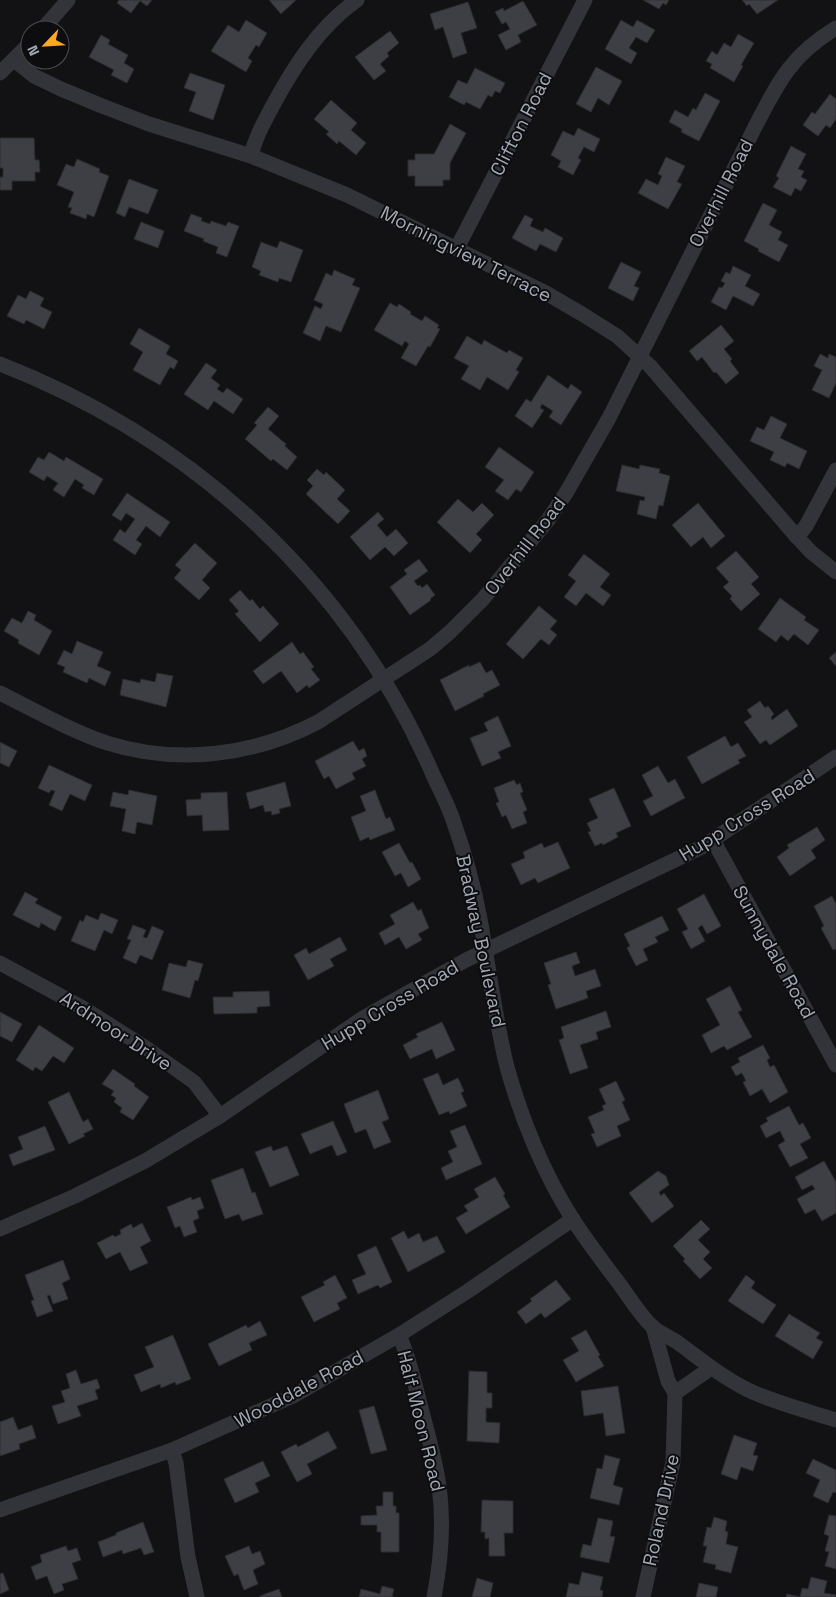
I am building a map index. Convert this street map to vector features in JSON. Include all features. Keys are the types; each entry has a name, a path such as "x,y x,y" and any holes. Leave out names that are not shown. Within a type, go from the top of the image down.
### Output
{"street":[{"path":"51,20 68,0"},
{"path":"251,156 255,139 297,63 321,32 357,0"},
{"name":"Clifton Road","path":"457,248 584,0"},
{"name":"Overhill Road","path":"0,693 74,729 106,742 165,754 201,755 235,751 300,732 430,649 469,613 548,520 609,418 756,123 781,79 802,52 822,36 836,28"},
{"path":"0,73 20,54"},
{"name":"Morningview Terrace","path":"14,60 34,76 102,106 158,127 251,156 347,195 546,293 582,314 617,336 663,379 797,537 811,552 836,572"},
{"name":"Bradway Boulevard","path":"0,364 56,388 132,429 176,458 220,492 279,546 316,585 348,626 384,679 411,728 453,820 480,917 507,1067 540,1156 558,1194 573,1219 653,1327 674,1340 711,1368 749,1390 836,1420"},
{"path":"797,537 806,526 836,470"},
{"name":"Hupp Cross Road","path":"0,1229 75,1196 145,1162 220,1116 363,1018 466,960 713,840 836,757"},
{"name":"Sunnydale Road","path":"713,840 836,1065"},
{"name":"Ardmoor Drive","path":"0,963 83,1008 146,1048 194,1082 220,1116"},
{"name":"Wooddale Road","path":"0,1510 172,1450 293,1396 399,1335 468,1291 573,1219"},
{"name":"Roland Drive","path":"643,1597 673,1462 674,1392 668,1381 653,1327"},
{"name":"Half Moon Road","path":"399,1335 408,1357 433,1455 439,1487 441,1540 434,1597"},
{"path":"674,1392 711,1368"},
{"path":"172,1450 176,1463 188,1557 197,1597"}],"building":[{"path":"119,0 152,0 147,6 140,1 131,13 117,3"},
{"path":"269,0 296,0 281,14"},
{"path":"643,0 669,0 666,5 663,3 659,9"},
{"path":"742,0 778,0 757,14 749,4 747,6"},
{"path":"523,1 537,25 518,35 521,42 506,50 498,35 510,29 506,22 502,24 495,12 503,8 504,11"},
{"path":"468,2 477,28 461,33 467,53 453,58 443,27 435,30 430,14"},
{"path":"246,20 267,33 259,47 256,45 248,58 252,61 246,72 211,51 228,25 239,32"},
{"path":"621,20 633,27 637,20 655,30 647,43 636,37 629,48 637,53 631,64 605,49"},
{"path":"390,31 399,43 387,53 389,56 380,64 386,71 374,80 355,57"},
{"path":"738,34 754,43 741,65 743,66 734,82 710,68 712,64 706,61 712,51 717,55 724,43 731,47"},
{"path":"101,35 110,40 108,44 128,55 124,63 134,69 127,83 111,75 114,70 89,57"},
{"path":"596,67 622,81 609,105 598,98 591,112 576,104"},
{"path":"475,68 505,83 500,93 495,91 492,97 488,95 480,109 466,102 464,105 449,97 458,80 467,84"},
{"path":"190,73 225,85 213,120 189,111 196,92 184,88"},
{"path":"705,93 720,101 699,141 681,132 682,129 669,122 675,110 688,117 693,108 696,110"},
{"path":"830,94 836,99 836,119 830,128 826,125 818,136 803,125 812,112 815,114"},
{"path":"331,100 357,123 351,130 366,143 356,155 339,141 337,144 326,134 329,132 314,119"},
{"path":"450,124 466,133 450,163 450,180 443,180 443,186 415,186 415,176 408,176 408,160 415,160 415,154 434,154"},
{"path":"578,128 600,139 594,152 584,147 578,158 581,160 573,175 558,167 561,161 551,155 563,131 574,136"},
{"path":"0,138 34,138 35,160 39,160 40,172 35,172 35,181 12,181 12,190 0,190 0,177 3,177 3,168 0,168"},
{"path":"791,146 806,154 798,169 804,171 801,177 807,180 801,191 795,188 791,196 773,187 779,178 776,176"},
{"path":"666,157 685,166 677,182 682,184 668,209 638,193 646,179 658,185 662,176 658,174"},
{"path":"77,159 100,169 99,172 109,176 94,217 87,214 86,219 70,213 72,208 68,207 74,192 57,185 66,164 74,167"},
{"path":"129,179 158,190 148,214 129,207 125,217 116,213"},
{"path":"763,203 777,210 769,225 782,232 778,240 788,245 779,262 744,241"},
{"path":"191,214 202,218 201,221 210,224 211,221 226,226 228,222 239,226 227,257 216,253 218,247 184,231"},
{"path":"525,215 533,219 530,226 543,232 545,228 563,238 556,252 540,244 536,251 512,238"},
{"path":"141,222 164,231 158,248 134,239"},
{"path":"280,241 303,250 291,282 279,278 278,282 259,275 261,271 252,267 261,242 277,248"},
{"path":"621,262 641,272 634,286 639,288 633,301 608,288"},
{"path":"733,266 751,275 745,286 760,294 753,306 733,296 726,310 711,302 719,287 722,288 725,283 721,281 726,272 730,274"},
{"path":"334,270 355,279 352,285 360,288 341,332 326,326 320,341 303,333 315,306 321,309 323,304 314,300 326,273 332,276"},
{"path":"30,291 44,298 40,306 52,312 44,329 26,320 24,324 7,316 18,295 26,299"},
{"path":"390,303 397,307 399,304 411,312 410,314 422,321 425,316 439,325 437,328 440,329 430,347 428,346 416,366 401,358 409,344 405,341 402,346 374,330"},
{"path":"721,325 734,341 724,349 739,373 726,384 716,372 714,373 702,357 697,361 689,351"},
{"path":"139,328 170,346 166,354 178,361 174,369 170,367 160,385 133,370 143,352 130,344"},
{"path":"467,336 482,345 484,340 507,353 509,350 523,358 516,370 519,372 508,390 487,377 480,390 461,379 469,366 454,358"},
{"path":"820,354 828,358 829,354 836,357 836,383 829,398 812,390 822,370 814,366"},
{"path":"206,363 217,370 211,378 220,385 217,389 223,393 227,388 243,399 233,414 214,401 208,410 184,394"},
{"path":"548,375 568,389 571,384 582,392 561,425 549,417 553,411 542,404 540,408 544,410 532,428 515,416 526,399 531,402"},
{"path":"268,407 279,416 268,429 286,444 285,446 297,457 287,470 273,459 271,461 245,439 257,425 254,423"},
{"path":"771,416 787,424 780,438 807,451 799,469 787,463 785,467 770,460 774,452 750,441 757,427 764,430"},
{"path":"499,447 534,472 521,492 516,489 508,500 495,491 504,480 485,467"},
{"path":"49,452 64,461 66,457 103,479 94,495 82,488 84,485 75,479 64,497 53,490 58,483 47,476 44,481 29,472 38,457 44,460"},
{"path":"622,465 639,469 640,465 660,469 659,473 670,476 663,506 659,505 656,519 637,514 640,500 644,501 645,497 616,491"},
{"path":"317,469 324,475 326,472 345,490 337,499 350,511 338,524 306,494 313,486 307,480"},
{"path":"127,493 170,522 160,537 146,526 136,540 142,544 135,555 113,540 120,529 125,533 135,519 126,513 121,521 112,515"},
{"path":"458,499 473,512 482,503 494,515 476,534 482,540 470,553 437,522"},
{"path":"698,503 725,536 711,548 703,537 691,547 672,525"},
{"path":"378,512 384,519 377,525 387,537 396,529 408,543 394,556 385,547 370,560 350,537"},
{"path":"195,543 217,563 202,580 210,588 199,600 174,578 181,570 175,565"},
{"path":"736,551 759,577 751,584 760,594 741,611 730,599 732,596 723,587 729,582 716,568"},
{"path":"584,554 610,574 600,587 611,595 603,606 586,593 576,606 564,597 576,581 568,575"},
{"path":"419,559 428,571 414,581 422,588 427,584 435,595 410,615 390,587 407,574 404,570"},
{"path":"240,590 250,601 252,599 260,609 263,606 279,624 260,642 235,614 239,611 229,600"},
{"path":"780,598 806,617 804,620 819,630 808,645 794,634 788,641 781,635 776,642 758,629"},
{"path":"539,606 557,621 550,629 557,635 549,645 541,639 523,659 506,644"},
{"path":"28,611 36,615 34,620 52,631 39,655 18,643 19,640 4,631 12,618 22,623"},
{"path":"77,641 103,652 97,666 111,672 105,686 89,678 87,683 63,672 65,667 57,664 64,650 72,654"},
{"path":"292,642 300,654 303,652 314,667 311,669 320,680 309,688 307,685 297,693 281,671 263,684 253,671"},
{"path":"836,652 836,666 829,658"},
{"path":"480,662 486,673 492,670 500,685 483,694 484,696 455,711 440,680 469,665 469,667"},
{"path":"157,673 173,676 166,707 120,695 123,679 140,683 141,679 155,682"},
{"path":"760,701 765,708 768,706 774,714 771,717 772,720 787,709 798,726 770,745 766,740 760,744 744,722 752,717 747,710"},
{"path":"498,716 511,746 498,752 501,758 482,766 470,738 488,731 484,723"},
{"path":"725,736 731,747 738,743 746,756 738,760 740,763 702,784 687,757"},
{"path":"353,741 359,751 364,748 367,756 362,759 366,766 352,773 355,779 336,789 329,776 324,779 315,761"},
{"path":"0,742 17,751 9,767 0,763"},
{"path":"49,765 92,785 85,801 70,794 62,811 49,805 55,791 51,790 49,793 38,788"},
{"path":"658,766 668,783 675,779 685,798 651,816 643,801 653,796 642,775"},
{"path":"514,780 517,785 520,783 523,792 520,793 527,810 523,812 527,823 512,829 506,815 502,817 496,803 499,802 494,788"},
{"path":"285,782 291,806 279,809 280,813 272,815 271,811 265,812 263,805 250,809 246,793"},
{"path":"614,788 631,826 616,833 618,837 603,845 602,843 595,846 588,832 591,831 587,823 598,818 589,799"},
{"path":"129,790 157,796 152,825 137,822 135,834 122,831 126,809 110,806 113,792 128,795"},
{"path":"375,790 386,819 390,817 395,830 370,840 369,837 360,841 351,817 366,811 360,796"},
{"path":"227,792 229,830 203,831 202,815 187,816 186,800 201,799 201,793"},
{"path":"817,827 825,840 811,850 816,858 790,876 777,857 789,848 787,845"},
{"path":"558,842 570,868 538,883 535,878 521,885 511,864 525,858 523,852 542,843 544,848"},
{"path":"399,843 421,879 408,887 401,873 395,876 382,852"},
{"path":"25,892 38,899 35,903 62,917 55,931 41,923 39,928 13,915"},
{"path":"704,894 721,926 707,934 702,925 698,928 705,941 691,949 682,932 688,929 677,909"},
{"path":"832,896 836,904 836,949 833,950 821,928 824,926 814,906"},
{"path":"413,902 418,911 421,909 429,928 418,934 422,940 406,949 399,937 385,945 379,933 395,924 390,915"},
{"path":"101,913 118,920 112,934 104,930 95,951 71,941 80,920 83,922 86,915 98,920"},
{"path":"662,916 669,930 655,937 658,942 643,949 648,960 636,966 627,948 630,946 624,934"},
{"path":"133,925 146,930 143,937 147,938 152,926 164,931 152,960 140,955 136,964 123,958 131,940 127,939"},
{"path":"340,937 347,950 330,959 334,966 308,980 294,955 306,948 309,954"},
{"path":"576,952 580,963 572,966 575,976 595,969 601,986 586,991 588,998 556,1009 548,985 551,984 544,963"},
{"path":"188,960 203,964 198,981 195,980 190,998 162,990 169,963 186,967"},
{"path":"730,986 742,1010 738,1012 752,1037 727,1050 724,1046 711,1053 702,1035 720,1025 706,999"},
{"path":"269,991 270,1006 257,1007 257,1013 214,1014 213,997 233,997 233,992"},
{"path":"606,1011 611,1027 596,1032 598,1039 580,1045 588,1068 570,1074 559,1040 564,1038 561,1027"},
{"path":"0,1012 22,1024 12,1042 0,1036"},
{"path":"442,1022 455,1050 436,1059 432,1049 410,1059 403,1045 418,1037 416,1034"},
{"path":"39,1025 74,1048 64,1063 53,1056 42,1071 35,1067 33,1071 16,1060"},
{"path":"763,1045 770,1058 767,1060 770,1067 774,1065 788,1092 770,1103 762,1089 750,1096 743,1082 746,1081 742,1073 736,1076 731,1067 740,1062 738,1058"},
{"path":"113,1069 135,1084 134,1086 149,1097 133,1120 120,1112 122,1108 114,1102 116,1098 111,1095 114,1091 102,1084"},
{"path":"438,1073 443,1085 458,1078 464,1091 461,1093 467,1106 450,1114 449,1111 439,1115 423,1079"},
{"path":"616,1081 625,1100 622,1102 630,1120 617,1126 621,1136 597,1147 591,1134 595,1133 588,1117 604,1110 602,1106 606,1104 599,1089"},
{"path":"378,1090 389,1119 382,1122 391,1142 374,1149 366,1129 355,1133 344,1104"},
{"path":"69,1092 83,1122 88,1119 93,1129 83,1134 85,1136 69,1144 48,1102"},
{"path":"789,1106 799,1125 803,1123 811,1138 800,1144 808,1158 790,1167 778,1145 785,1141 780,1131 766,1138 760,1126 768,1121 766,1118"},
{"path":"333,1121 347,1152 337,1156 332,1145 310,1154 301,1134"},
{"path":"465,1125 482,1164 446,1180 441,1168 453,1162 448,1151 457,1147 450,1131"},
{"path":"45,1126 55,1150 13,1166 9,1155 23,1149 18,1137"},
{"path":"271,1146 273,1151 287,1146 299,1175 270,1187 255,1152"},
{"path":"824,1161 836,1182 836,1213 822,1221 815,1209 805,1214 797,1199 815,1189 812,1185 802,1190 795,1177"},
{"path":"243,1168 252,1193 255,1192 263,1214 242,1221 239,1214 225,1219 211,1180"},
{"path":"658,1171 666,1176 669,1185 659,1192 661,1196 664,1193 674,1206 652,1223 629,1193"},
{"path":"495,1177 510,1207 466,1234 456,1218 468,1211 464,1206 479,1197 474,1189"},
{"path":"191,1197 192,1200 200,1197 204,1208 197,1211 199,1218 193,1221 197,1232 184,1237 180,1226 175,1228 167,1207"},
{"path":"701,1220 710,1229 698,1240 710,1252 703,1259 712,1268 700,1279 683,1261 685,1259 673,1246"},
{"path":"142,1223 151,1241 140,1247 148,1263 130,1271 120,1252 106,1259 97,1243 113,1235 115,1237 121,1234 120,1230 131,1224 133,1228"},
{"path":"404,1231 408,1239 419,1233 423,1242 437,1236 445,1252 408,1272 391,1238"},
{"path":"376,1246 392,1282 380,1288 378,1285 358,1294 352,1280 366,1274 357,1255"},
{"path":"63,1260 70,1279 62,1283 68,1299 53,1304 50,1295 47,1296 53,1311 37,1317 31,1301 34,1300 25,1275"},
{"path":"335,1275 347,1298 337,1303 340,1309 314,1322 301,1297 325,1285 323,1282"},
{"path":"746,1275 755,1282 751,1288 776,1305 763,1324 728,1301"},
{"path":"556,1280 571,1299 545,1318 541,1313 526,1324 517,1312 532,1301 530,1299"},
{"path":"789,1314 820,1333 816,1338 823,1342 813,1359 775,1336"},
{"path":"260,1321 267,1335 249,1343 252,1350 219,1366 208,1344 246,1325 248,1328"},
{"path":"586,1330 604,1366 576,1382 563,1360 579,1351 571,1338"},
{"path":"173,1335 191,1379 176,1385 175,1382 161,1388 160,1384 141,1392 134,1375 154,1367 145,1347"},
{"path":"76,1370 81,1384 97,1379 100,1388 95,1390 98,1399 77,1406 81,1416 58,1424 52,1406 65,1402 61,1391 70,1388 66,1374"},
{"path":"469,1371 487,1372 487,1393 492,1393 492,1408 486,1408 486,1422 500,1423 499,1443 467,1441"},
{"path":"618,1386 625,1433 606,1436 603,1413 584,1416 581,1391"},
{"path":"374,1406 387,1450 371,1454 359,1410"},
{"path":"13,1417 18,1430 32,1425 36,1438 19,1444 20,1449 0,1456 0,1422"},
{"path":"328,1431 337,1448 307,1464 312,1474 297,1482 281,1452 296,1444 298,1447"},
{"path":"734,1435 757,1443 753,1455 758,1456 753,1471 741,1467 737,1480 721,1474"},
{"path":"605,1455 620,1459 613,1485 623,1488 619,1505 590,1498 597,1468 602,1469"},
{"path":"813,1459 836,1470 836,1493 833,1492 828,1503 813,1496 820,1480 806,1473"},
{"path":"263,1461 270,1476 255,1483 259,1492 235,1503 224,1479"},
{"path":"383,1492 393,1492 393,1506 396,1506 396,1513 399,1513 399,1552 381,1552 381,1532 377,1532 377,1525 361,1525 361,1516 377,1515 376,1506 383,1506"},
{"path":"482,1500 513,1501 513,1533 504,1533 505,1556 489,1556 489,1538 485,1539 485,1532 481,1532"},
{"path":"829,1515 836,1516 836,1569 825,1566 829,1552 825,1551 829,1536 824,1534"},
{"path":"714,1517 727,1521 725,1531 728,1532 726,1544 738,1547 731,1573 715,1569 716,1565 703,1562 707,1546 703,1546 707,1527 711,1528"},
{"path":"598,1518 613,1521 610,1536 615,1537 609,1563 580,1557 583,1544 591,1546"},
{"path":"143,1522 154,1552 144,1555 141,1548 123,1554 122,1550 103,1557 98,1542"},
{"path":"66,1546 68,1551 77,1548 81,1560 72,1563 78,1579 62,1584 64,1590 54,1594 47,1576 36,1580 31,1567 42,1562 40,1555"},
{"path":"249,1546 252,1554 260,1551 265,1564 253,1570 258,1584 244,1590 238,1574 234,1576 225,1556"},
{"path":"582,1572 603,1577 600,1590 603,1591 602,1597 566,1597 569,1583 579,1585"},
{"path":"3,1573 9,1590 0,1594 0,1574"},
{"path":"811,1577 827,1581 824,1593 836,1595 835,1597 800,1597 802,1588 808,1589"},
{"path":"477,1578 493,1583 490,1597 472,1597"},
{"path":"699,1583 718,1587 716,1597 696,1597"},
{"path":"382,1586 394,1589 392,1597 359,1597 361,1589 380,1594"},
{"path":"279,1589 282,1597 259,1597 265,1594"},
{"path":"787,1594 800,1597 786,1597"}]}
